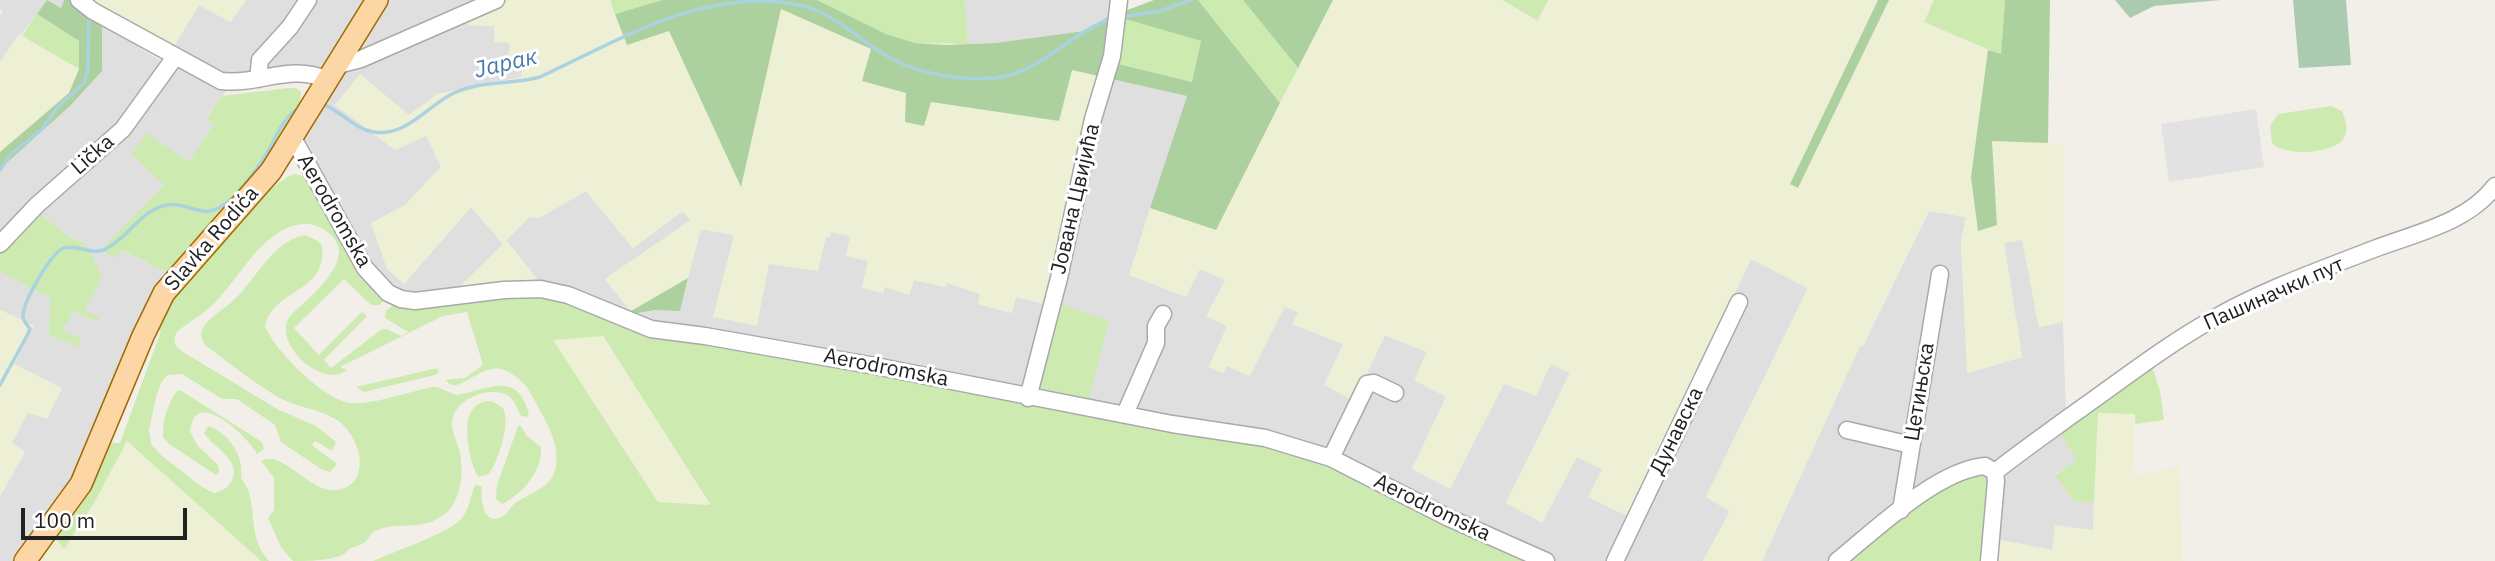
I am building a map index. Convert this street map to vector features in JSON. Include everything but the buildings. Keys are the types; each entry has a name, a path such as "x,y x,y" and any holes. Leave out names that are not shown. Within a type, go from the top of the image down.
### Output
{"main road":[{"name":"Slavka Rodića","path":"25,561 81,484 143,335 164,293 271,171 377,0"}],"street":[{"path":"79,0 93,11 220,81 243,82 282,74 334,72 496,0"},
{"path":"258,79 260,60 290,27 308,0"},
{"name":"Јована Цвијића","path":"1028,398 1059,278 1093,120 1112,56 1119,0"},
{"name":"Lička","path":"0,244 37,205 123,129 175,57"},
{"name":"Aerodromska","path":"293,138 365,268 388,293 401,299 415,301 504,290 541,289 568,295 651,329 705,335 1172,425 1265,438 1331,458 1449,518 1546,561"},
{"name":"Пашиначки пут","path":"1995,472 2015,454 2214,318 2273,289 2432,228 2469,211 2494,192"},
{"name":"Цетињска","path":"1901,510 1940,275"},
{"name":"Дунавска","path":"1615,561 1739,302"},
{"path":"1125,414 1156,343 1156,327 1163,314"},
{"path":"1331,458 1367,384 1374,383 1395,393"},
{"path":"1847,430 1911,445"},
{"path":"1837,561 1901,510 1942,482 1985,466 1995,472 1989,561"}],"shaded area":[{"path":"0,0 64,0 61,8 47,1 0,62 0,15 3,11 0,9"},
{"path":"246,0 368,0 323,69 316,73 230,86 206,118 214,124 189,163 131,154 164,184 121,250 170,274 85,462 16,561 0,561 0,496 25,452 11,443 28,412 13,363 34,326 0,310 0,272 50,297 49,335 63,330 72,311 98,322 84,310 86,244 68,236 36,210 0,250 0,169 69,107 102,24 164,63 199,5 230,22"},
{"path":"384,0 504,0 490,7 468,25 494,26 523,59 522,77 438,94 409,115 336,105 395,150 426,135 441,167 405,205 371,224 404,284 471,207 503,244 460,287 537,279 506,240 530,216 539,218 586,191 633,248 683,211 691,220 605,279 633,314 655,310 680,310 700,229 734,235 769,263 831,232 851,236 868,261 862,288 885,287 914,280 945,287 946,282 980,294 978,304 1012,313 1016,297 1049,305 1024,388 466,292 399,294 376,273 302,149 303,135"},
{"path":"965,0 1115,0 1113,16 1084,31 968,44"},
{"path":"1109,78 1188,96 1130,275 1200,269 1225,280 1228,326 1209,366 1223,372 1226,365 1250,375 1285,306 1298,312 1293,324 1343,344 1354,400 1385,335 1427,352 1446,397 1412,469 1449,488 1504,384 1552,364 1570,373 1506,503 1577,457 1603,469 1629,517 1751,259 1808,288 1706,496 1730,511 1703,561 1555,561 1454,516 1088,403 1056,302"},
{"path":"2256,109 2264,167 2169,182 2161,124"},
{"path":"1929,211 1966,217 1961,243 1968,373 2022,357 2004,243 2022,239 2039,327 2063,322 2066,415 1998,462 1832,561 1762,561 1860,345 1863,346"},
{"path":"2059,431 2078,460 2055,474 2074,501 2094,502 2093,530 2052,550 1995,539 2001,486 2006,474 2012,465"}],"green space":[{"path":"47,0 61,8 64,0 69,0 77,10 102,24 102,71 69,107 0,169 0,152 69,93 79,69 79,41 37,14"},
{"path":"96,0 246,0 231,22 199,5 168,54 96,9"},
{"path":"504,0 610,0 628,45 669,31 741,186 781,9 871,49 906,93 924,126 931,102 1059,121 1071,70 1102,77 1049,305 1016,297 1012,313 978,304 980,294 947,283 945,287 914,280 909,295 885,287 883,293 862,288 868,261 846,256 850,236 831,232 830,237 826,237 818,271 769,264 757,326 713,317 734,235 701,229 688,278 631,311 605,279 691,220 682,211 633,248 586,191 539,218 530,217 506,240 537,279 459,287 503,244 471,207 404,284 387,269 371,223 405,205 441,167 426,136 395,150 335,105 360,74 409,115 438,94 521,77 523,60 508,59 510,43 494,42 494,26 468,25 470,15"},
{"path":"610,0 662,0 615,14"},
{"path":"662,0 817,0 886,34 915,43 946,45 995,43 1084,31 1106,18 1154,0 1198,0 1280,103 1216,230 1150,208 1187,96 1072,70 1059,121 931,102 924,126 905,122 906,93 862,81 871,49 781,9 741,187 669,31 627,45 615,14","holes":["1122,18 1201,41 1192,82 1106,61"]},
{"path":"817,0 965,0 968,44 915,43 885,34"},
{"path":"1198,0 1243,0 1298,68 1280,103"},
{"path":"1243,0 1333,0 1298,68"},
{"path":"1333,0 1502,0 1538,21 1548,0 1878,0 1791,183 1798,188 1889,0 1934,0 1924,22 1988,50 1971,177 1997,224 1991,141 2063,143 2063,322 2039,327 2022,240 2004,243 2022,357 1967,373 1961,243 1966,217 1929,211 1863,346 1860,346 1762,561 1703,561 1730,512 1706,497 1808,288 1751,259 1629,517 1588,497 1602,469 1577,457 1542,523 1506,503 1570,373 1551,364 1536,396 1504,384 1450,489 1412,469 1446,397 1414,380 1427,352 1385,335 1354,401 1324,385 1343,344 1292,324 1298,312 1285,307 1249,376 1227,366 1223,373 1209,367 1227,326 1206,316 1225,280 1200,269 1186,297 1129,275 1150,208 1216,229"},
{"path":"1502,0 1548,0 1538,21"},
{"path":"1878,0 1889,0 1798,188 1790,184"},
{"path":"1934,0 2005,0 2001,55 1924,22"},
{"path":"2005,0 2050,0 2048,143 1992,141 1997,225 1978,231 1971,177 1988,50 2001,54"},
{"path":"2115,0 2221,0 2154,6 2130,18"},
{"path":"2293,0 2346,0 2351,65 2299,68"},
{"path":"37,14 79,41 79,69 22,36"},
{"path":"1123,18 1201,41 1192,82 1106,61"},
{"path":"19,34 79,69 69,94 0,152 0,62"},
{"path":"296,88 301,92 300,103 264,167 170,274 122,250 115,258 101,250 164,185 131,154 147,133 189,162 214,124 206,119 222,96"},
{"path":"2331,106 2342,111 2346,124 2344,138 2339,143 2330,148 2298,152 2272,143 2270,126 2278,114"},
{"path":"295,174 305,177 385,298 380,305 371,305 344,279 294,328 319,355 362,312 367,316 324,360 331,368 382,329 401,336 408,332 385,318 386,311 394,304 436,307 511,293 564,298 631,326 1269,444 1316,456 1534,561 373,561 432,537 460,520 466,512 475,485 482,486 482,504 487,515 496,519 503,516 514,504 550,480 554,474 557,456 550,429 529,390 507,371 492,369 457,385 451,385 445,380 465,378 483,365 467,312 443,316 340,367 347,370 337,375 325,374 302,361 293,350 286,327 290,316 330,275 337,263 339,251 335,239 323,229 305,224 287,228 264,244 219,298 178,331 175,342 183,352 279,410 316,426 336,442 332,451 315,441 312,445 337,464 330,472 321,469 281,442 275,425 237,399 222,399 182,374 168,375 162,381 149,430 151,444 161,455 202,487 214,493 230,483 233,467 230,460 204,433 208,426 228,440 238,454 241,478 250,498 257,540 269,561 261,561 127,441 94,503 64,549 55,537 88,490 109,443 120,443 161,331 157,330 163,312 170,299 232,227 284,179","holes":["603,336 710,504 658,502 553,340"]},
{"path":"36,210 68,236 86,244 102,277 84,310 100,318 97,322 73,311 63,330 81,339 78,347 49,335 50,297 0,272 0,250"},
{"path":"305,235 322,246 317,273 279,304 265,326 289,360 315,384 340,400 351,403 380,400 431,387 456,395 489,387 509,387 517,391 524,400 529,414 527,417 521,416 512,399 500,393 484,393 468,399 456,410 452,422 462,469 458,493 446,513 428,523 392,526 375,531 364,543 340,556 293,561 281,547 268,518 274,510 274,478 261,461 278,461 318,486 338,490 357,478 360,468 356,445 344,425 270,392 205,345 201,334 209,321 238,296 275,251 294,238"},
{"path":"688,278 680,311 655,310 633,314 631,311"},
{"path":"1056,302 1109,321 1088,403 1037,393"},
{"path":"0,310 34,326 14,364 62,388 47,419 28,413 12,443 25,452 0,496 0,388 5,378 0,375"},
{"path":"602,335 710,505 658,502 552,340"},
{"path":"2152,367 2160,391 2164,420 2135,424 2135,414 2098,413 2094,502 2074,501 2055,475 2077,460 2059,431"},
{"path":"437,368 439,372 435,375 364,392 356,387"},
{"path":"180,390 262,442 264,449 257,454 232,426 207,413 195,416 190,432 198,446 218,465 219,472 216,475 169,444 163,437 165,419 171,401"},
{"path":"486,401 492,401 503,408 505,423 493,468 489,474 479,477 471,457 468,421 474,408"},
{"path":"2098,413 2135,414 2133,476 2179,467 2183,561 1993,561 1995,539 2052,550 2055,525 2093,530"},
{"path":"518,426 541,447 541,456 535,473 524,488 502,504 496,499 497,485"},
{"path":"127,441 261,561 35,561 55,537 64,548 94,503"},
{"path":"1977,471 1990,476 1984,561 1847,561 1924,498"}],"waterway":[{"name":"Јарак","path":"1122,17 1160,11 1191,0"},
{"name":"Јарак","path":"322,104 367,130 396,130 460,90 540,77 646,27 672,17 728,3 766,1 805,6 836,21 874,48 907,66 965,78 994,78 1026,69 1096,25 1111,19"},
{"path":"0,170 11,154 42,129 58,107 84,83 88,70 89,16"},
{"name":"Јарак","path":"0,385 30,329 23,317 28,299 46,267 59,251 70,247 96,251 106,249 149,213 166,205 181,205 201,211 215,210 222,206 245,184 289,116 301,107"}]}
